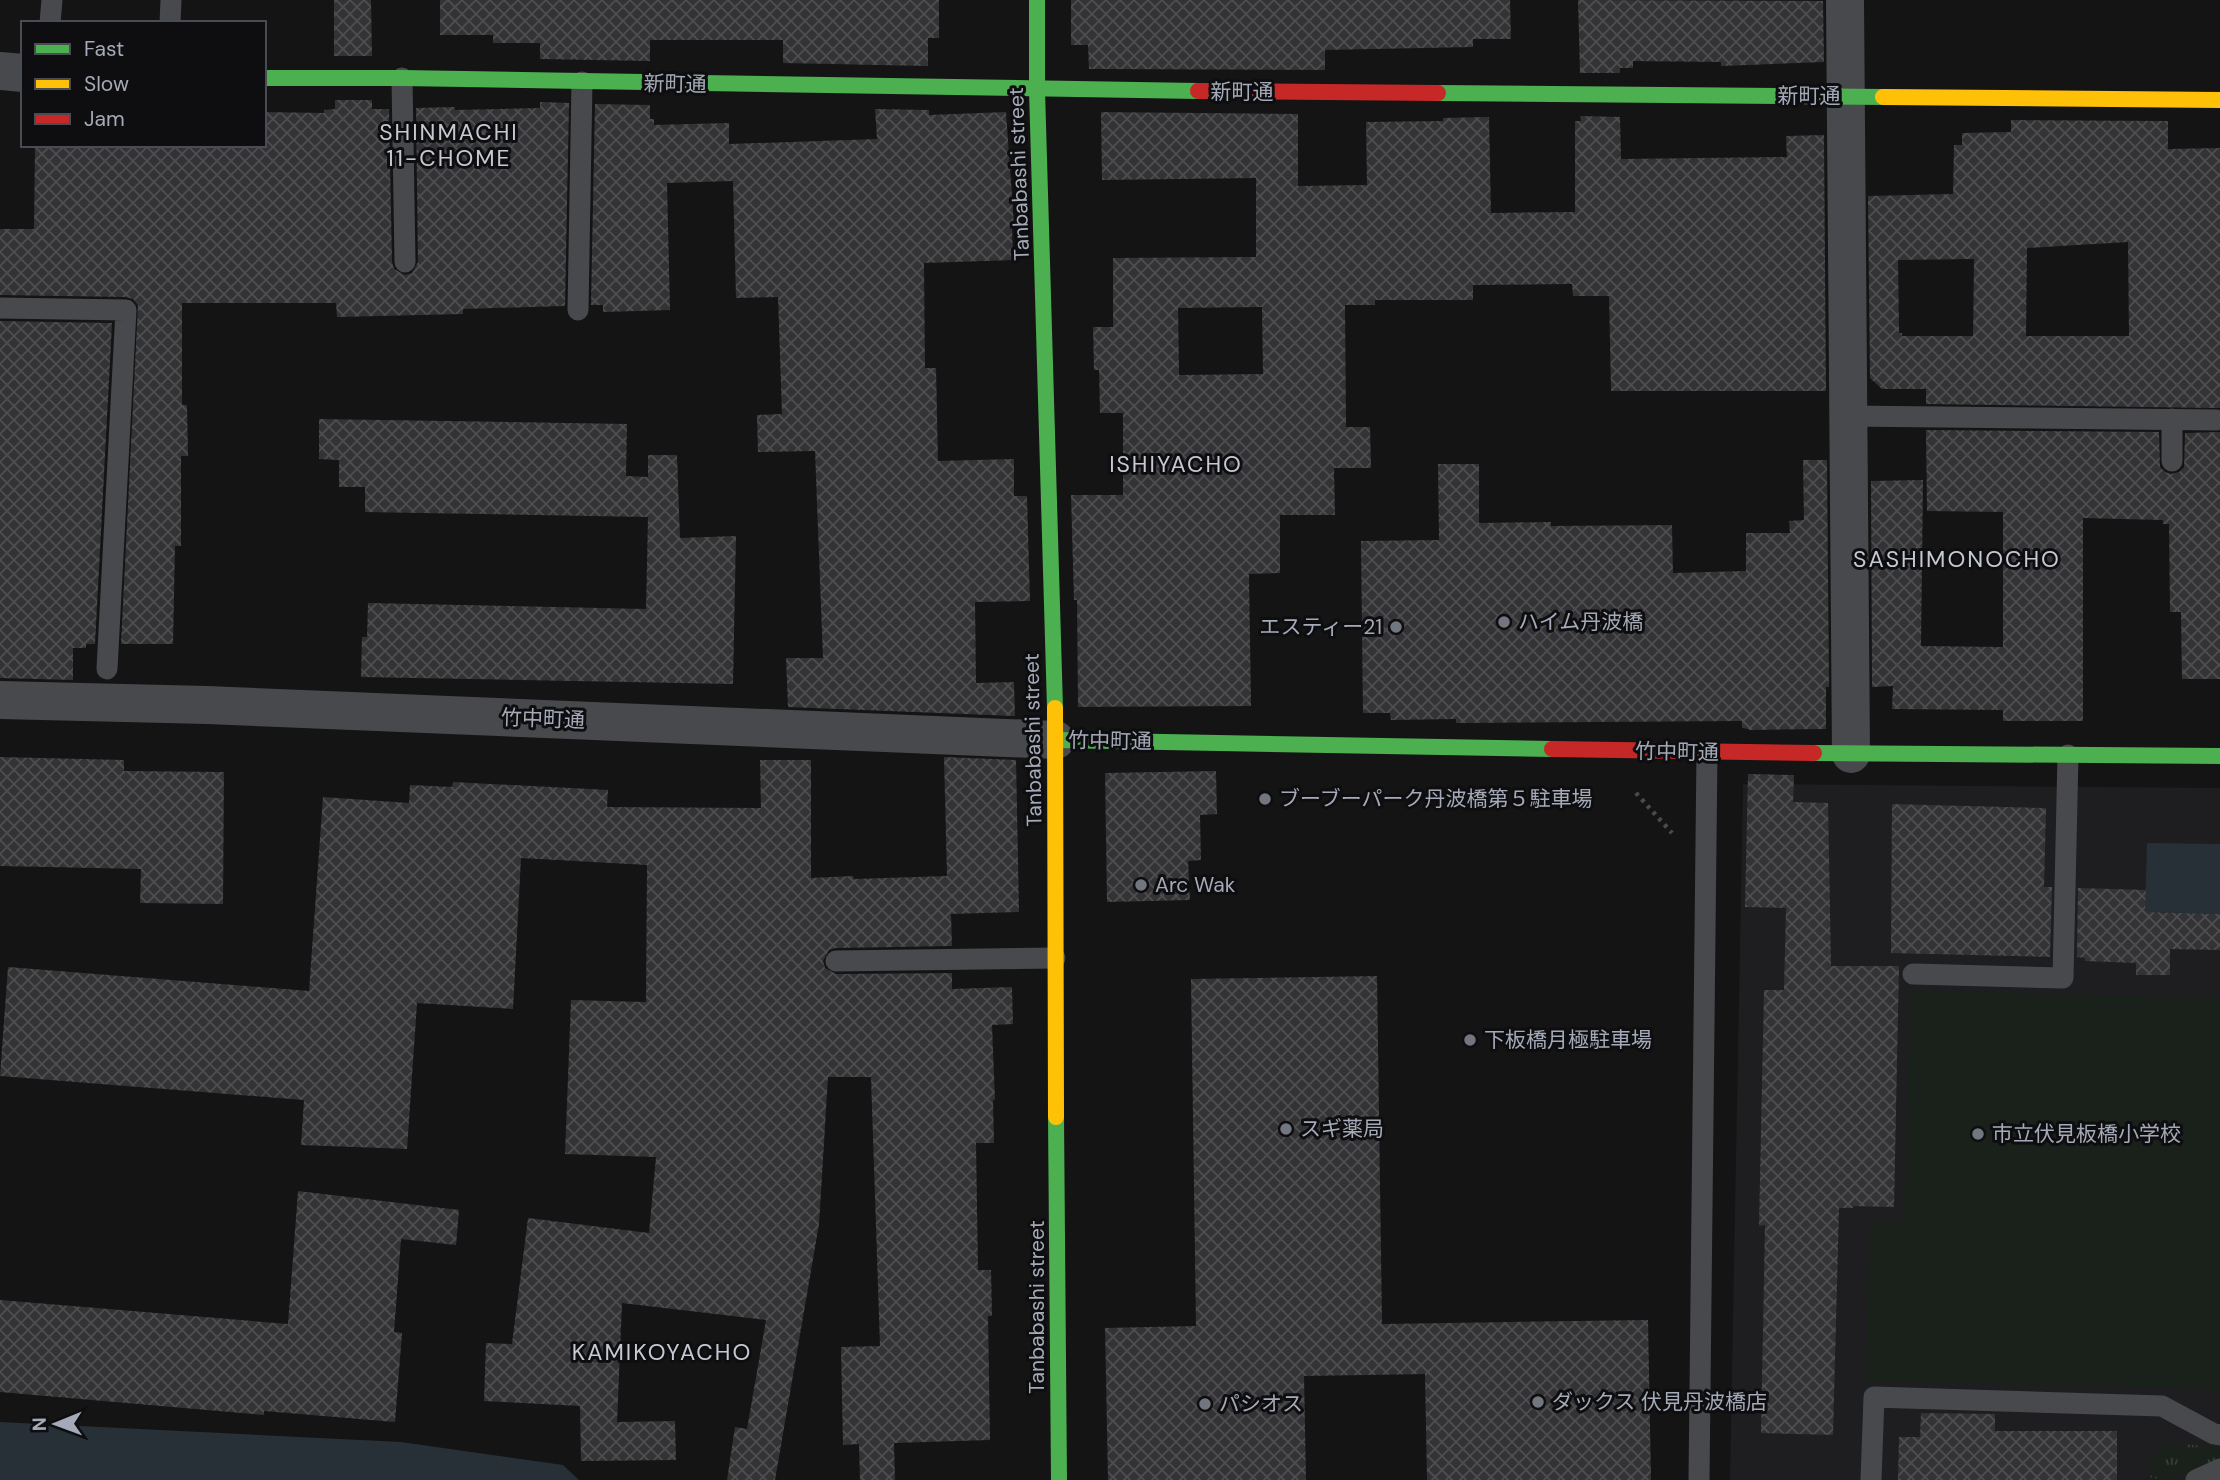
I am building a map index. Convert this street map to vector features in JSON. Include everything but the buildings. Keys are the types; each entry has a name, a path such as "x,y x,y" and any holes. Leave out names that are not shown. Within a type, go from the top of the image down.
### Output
{"street":[{"name":"Tanbabashi street","path":"1037,0 1037,90 1056,740 1059,1480"},
{"path":"1844,0 1851,754"},
{"path":"0,72 21,73"},
{"name":"新町通","path":"266,78 402,78 1037,90 2220,100"},
{"name":"竹中町通","path":"0,700 235,706 1056,740 1851,754 2220,756"}],"lane":[{"path":"50,21 52,0"},
{"path":"170,21 171,0"},
{"path":"402,78 405,262"},
{"path":"578,310 582,82"},
{"path":"0,308 126,310 107,669"},
{"path":"1847,416 2217,420"},
{"path":"2172,419 2172,461"},
{"path":"1699,1480 1707,752"},
{"path":"1913,974 2063,978 2068,755"},
{"path":"836,961 1055,958"},
{"path":"1871,1480 1874,1397 2162,1406 2220,1435"},
{"path":"2196,1480 2220,1469"}],"shaded area":[{"name":"市立伏見板橋小学校","path":"1743,784 2220,788 2220,1480 1730,1480"},
{"path":"2147,843 2220,844 2220,914 2145,912"},
{"path":"0,1422 401,1442 563,1465 579,1480 0,1480"}],"green space":[{"path":"1910,990 2220,998 2220,1389 1866,1381 1870,1222 1904,1223"},
{"path":"2163,1443 2220,1447 2220,1462 2177,1476 2151,1478 2151,1459"}],"traffic: fast":[{"path":"1037,0 1037,90 1055,708"},
{"path":"266,78 1198,91"},
{"path":"1438,93 1883,97"},
{"path":"1056,740 1552,749"},
{"path":"1814,753 2220,756"},
{"path":"1056,1117 1059,1480"}],"traffic: slow":[{"path":"1883,97 2220,100"},
{"path":"1055,708 1056,1117"}],"traffic: jam":[{"path":"1198,91 1438,93"},
{"path":"1552,749 1814,753"}],"place":[{"name":"ハイム丹波橋","path":"1504,622"},
{"name":"エスティー21","path":"1396,627"},
{"name":"ブーブーパーク丹波橋第５駐車場","path":"1265,799"},
{"name":"Arc Wak","path":"1141,885"},
{"name":"下板橋月極駐車場","path":"1470,1040"},
{"name":"スギ薬局","path":"1286,1129"},
{"name":"市立伏見板橋小学校","path":"1978,1134"},
{"name":"ダックス 伏見丹波橋店","path":"1538,1402"},
{"name":"パシオス","path":"1205,1404"}],"district":[{"name":"SHINMACHI 11-CHOME","path":"449,145"},
{"name":"ISHIYACHO","path":"1176,464"},
{"name":"SASHIMONOCHO","path":"1957,559"},
{"name":"KAMIKOYACHO","path":"662,1352"}]}
